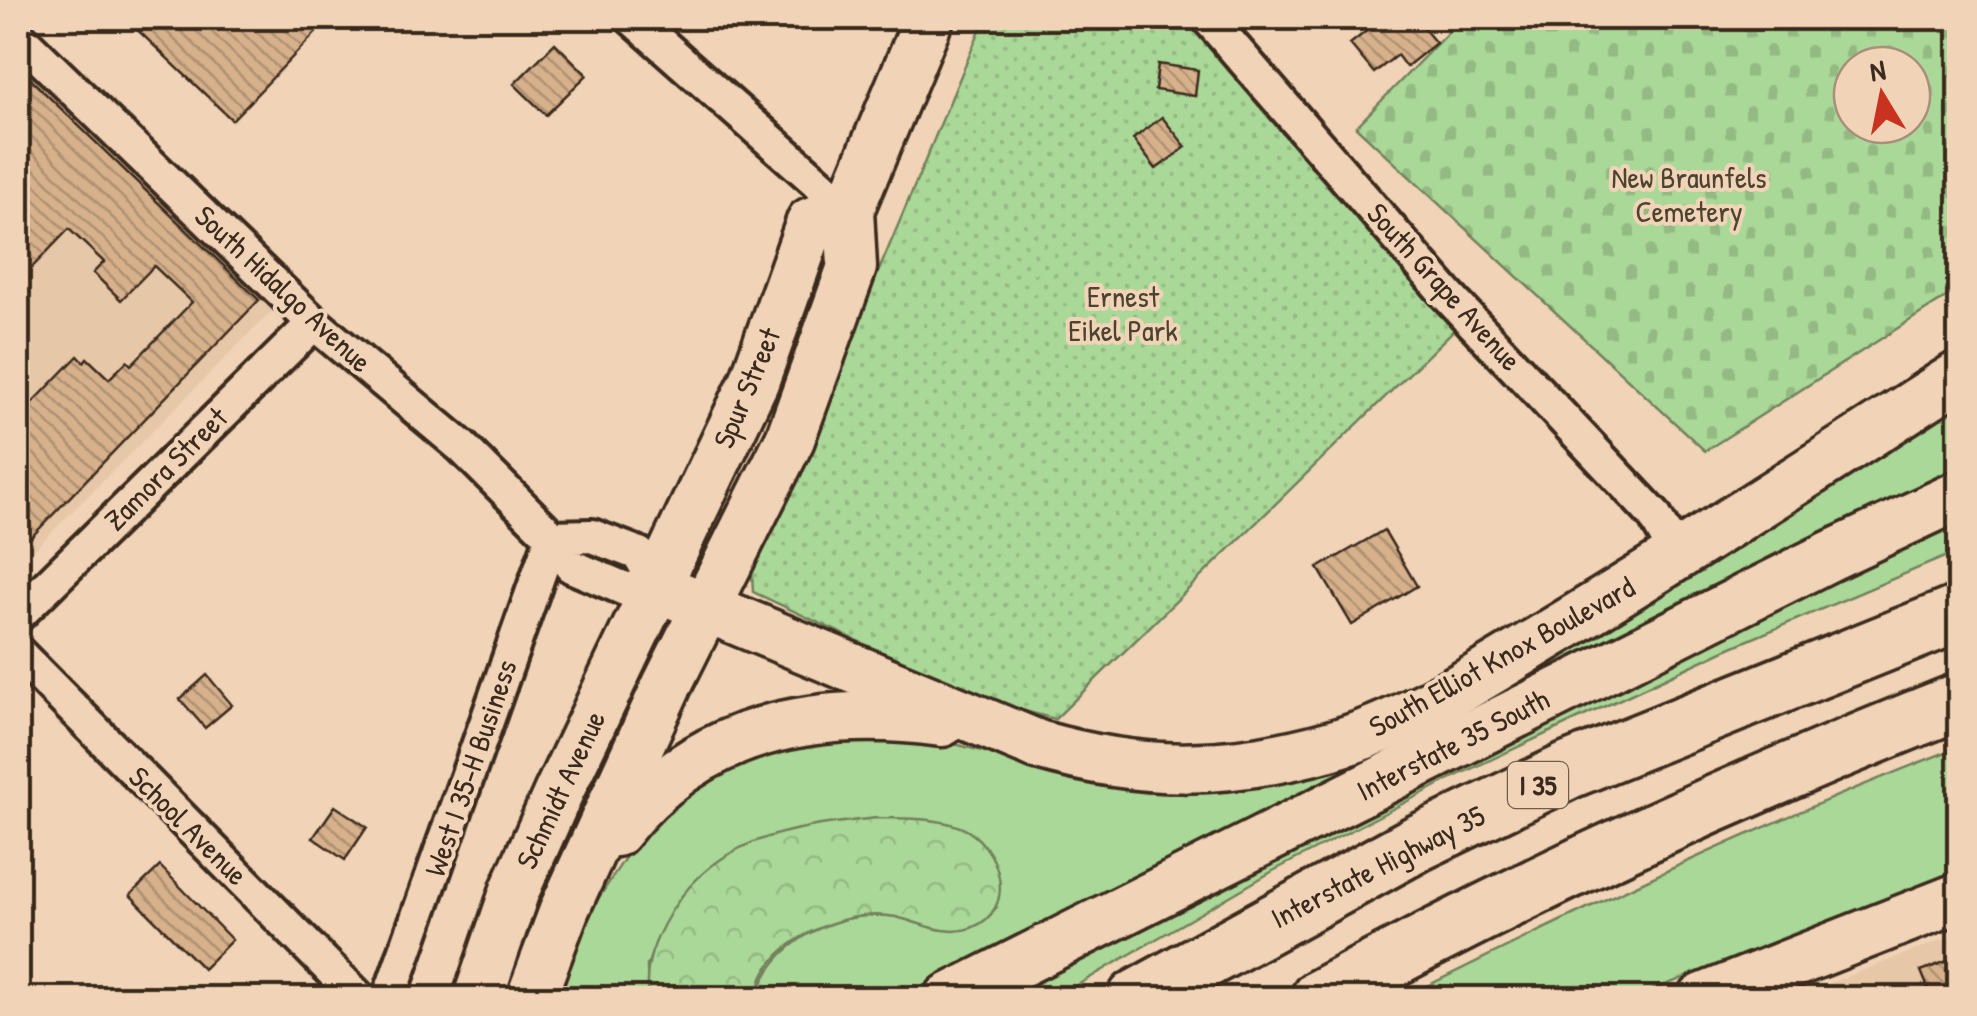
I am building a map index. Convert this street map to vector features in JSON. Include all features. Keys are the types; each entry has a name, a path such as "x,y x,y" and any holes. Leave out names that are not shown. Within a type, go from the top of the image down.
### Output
{"highway":[{"name":"Interstate Highway 35","path":"1136,998 1418,843 1570,770 1960,613"},
{"path":"1319,998 1574,866 1708,804 1960,701"}],"main road":[{"name":"Spur Street","path":"705,604 790,439 852,267 849,210 929,18"},
{"name":"Spur Street","path":"657,587 754,382 811,222 849,210"},
{"name":"South Elliot Knox Boulevard","path":"995,729 1095,761 1131,767 1202,768 1293,756 1376,730 1422,708 1678,557 1960,374"},
{"name":"Interstate 35 South","path":"949,998 1830,556 1960,495"},
{"name":"South Hidalgo Avenue","path":"657,587 995,729"},
{"name":"Schmidt Avenue","path":"478,998 515,890 657,587"},
{"name":"Schmidt Avenue","path":"531,998 565,908 705,604"},
{"path":"565,908 636,805 684,768 740,738 773,726 850,715 890,715 995,729"},
{"path":"1723,995 1960,897"}],"street":[{"path":"632,18 849,210"},
{"name":"South Grape Avenue","path":"1208,18 1448,296 1654,516 1678,557"},
{"name":"South Hidalgo Avenue","path":"18,36 314,323 462,446 552,538 572,566 625,589 657,587"},
{"name":"Zamora Street","path":"18,615 314,323"},
{"name":"West I 35-H Business","path":"389,998 552,538"},
{"name":"School Avenue","path":"18,653 359,998"}],"shaded area":[{"path":"18,45 281,302 18,566"},
{"path":"1959,933 1959,998 1792,998"}],"green space":[{"name":"Ernest Eikel Park","path":"985,18 1187,18 1458,326 1055,719 983,700 753,592 752,573"},
{"name":"New Braunfels Cemetery","path":"1462,18 1959,18 1959,289 1705,451 1356,127"},
{"path":"1959,395 1959,472 908,998 756,998 776,961 808,934 827,925 868,916 890,916 958,929 983,920 996,908 672,910 647,965 648,998 558,998 598,899 630,850 663,814 771,744 909,732 1066,773 1237,786"},
{"path":"1959,511 1959,551 1725,650 1458,775 1273,871 1055,998 986,998"},
{"path":"1959,747 1959,871 1632,998 1403,998 1678,866"},
{"path":"877,818 940,822 974,835 994,861 999,877 996,907 986,919 971,928 952,931 878,915 840,921 820,927 786,948 763,976 756,998 648,998 648,969 659,933 683,895 704,872 728,854 754,842 813,826"}],"building":[{"path":"125,18 330,18 232,120"},
{"path":"1383,18 1415,18 1436,43 1406,67 1397,55 1374,73 1350,44"},
{"path":"555,43 587,75 546,115 514,84"},
{"path":"1158,64 1198,70 1195,96 1155,90"},
{"path":"18,67 259,300 18,551 18,418 78,356 84,362 87,358 109,379 127,361 131,365 192,302 154,266 121,300 93,273 104,262 69,229 18,282"},
{"path":"1162,117 1186,147 1156,169 1133,139"},
{"path":"1384,530 1417,586 1352,625 1318,568"},
{"path":"207,675 232,705 205,728 180,699"},
{"path":"335,806 367,827 345,860 313,838"},
{"path":"160,866 232,940 203,969 130,895"},
{"path":"1960,956 1960,998 1932,998 1921,971"}]}
